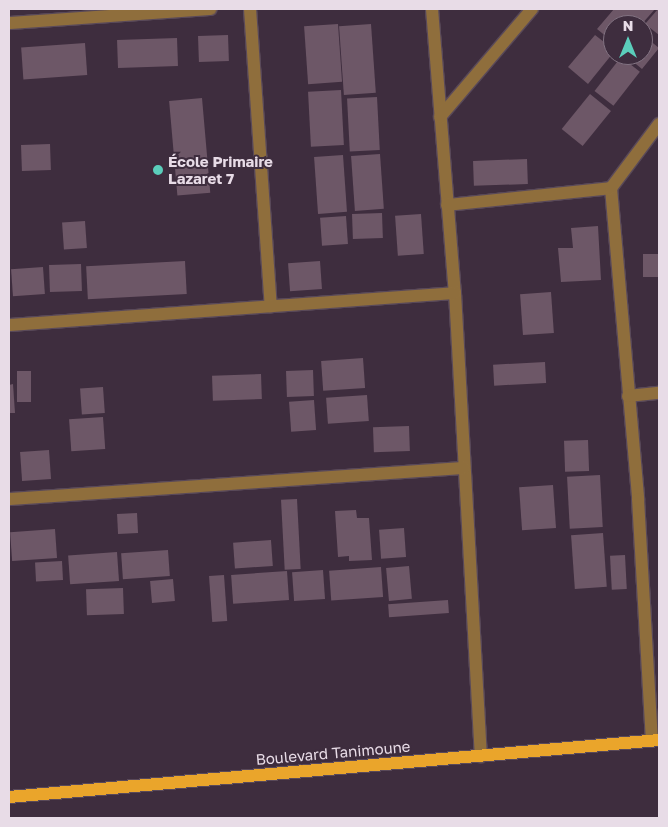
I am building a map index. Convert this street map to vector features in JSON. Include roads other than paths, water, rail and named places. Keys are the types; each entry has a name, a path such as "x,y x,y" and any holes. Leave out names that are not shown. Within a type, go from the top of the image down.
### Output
{"main road":[{"name":"Boulevard Tanimoune","path":"9,797 656,741"}],"street":[{"path":"9,24 211,9"},
{"path":"250,9 271,306"},
{"path":"432,9 454,293 481,756"},
{"path":"440,117 532,9"},
{"path":"656,741 611,188 659,124"},
{"path":"447,205 611,188"},
{"path":"9,325 454,293"},
{"path":"628,396 659,393"},
{"path":"9,499 464,468"}],"place":[{"name":"École Primaire Lazaret 7","path":"158,170"}]}
